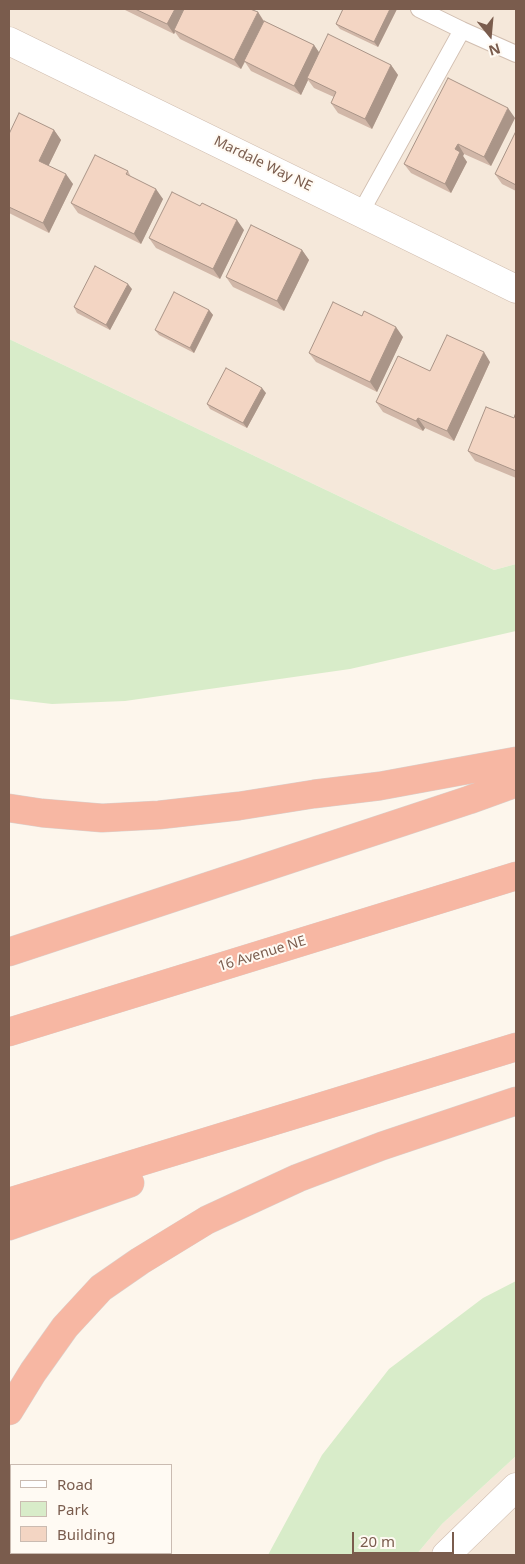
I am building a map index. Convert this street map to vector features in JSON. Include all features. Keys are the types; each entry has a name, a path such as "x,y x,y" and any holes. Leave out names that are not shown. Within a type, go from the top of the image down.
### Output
{"highway":[{"path":"9,808 102,818 159,815 380,786 516,761"},
{"path":"9,952 469,800 516,782"},
{"name":"16 Avenue NE","path":"9,1032 516,876"},
{"path":"9,1202 516,1047"},
{"path":"9,1226 458,1065"},
{"path":"9,1411 33,1372 65,1327 101,1288 190,1230 207,1220 298,1178 382,1146 516,1102"}],"street":[{"name":"Mardale Way NE","path":"9,41 516,288"},
{"path":"446,1555 516,1486"}],"lane":[{"path":"419,9 516,54"},
{"path":"361,212 462,30"}],"shaded area":[{"path":"9,9 516,9 516,564 494,570 9,339"},
{"path":"516,1456 516,1555 416,1555 442,1524"}],"green space":[{"path":"9,339 494,570 516,564 516,631 350,669 125,701 52,704 9,699"},
{"path":"516,1281 516,1456 442,1524 416,1555 268,1555 322,1455 389,1369 483,1298"}],"building":[{"path":"135,9 175,9 167,24"},
{"path":"184,9 250,9 258,12 234,60 174,30"},
{"path":"343,9 390,9 374,42 336,24"},
{"path":"264,21 314,45 294,86 244,61"},
{"path":"328,34 391,65 365,119 331,103 336,92 307,78"},
{"path":"448,78 508,108 484,157 458,144 455,149 460,152 445,184 404,164"},
{"path":"19,113 54,130 39,161 66,174 43,223 9,207 9,134"},
{"path":"516,131 516,185 495,174"},
{"path":"95,155 128,171 126,174 156,189 134,234 71,203"},
{"path":"172,192 200,206 202,203 237,220 213,269 149,238"},
{"path":"251,225 302,250 277,301 226,277"},
{"path":"95,266 128,284 106,325 74,307"},
{"path":"174,292 209,310 190,348 155,330"},
{"path":"333,302 362,316 364,311 396,327 370,382 309,353"},
{"path":"447,335 484,352 447,431 418,418 416,421 376,402 398,356 430,371"},
{"path":"226,368 262,388 243,423 207,404"},
{"path":"486,407 514,418 516,412 516,471 468,451"}]}
